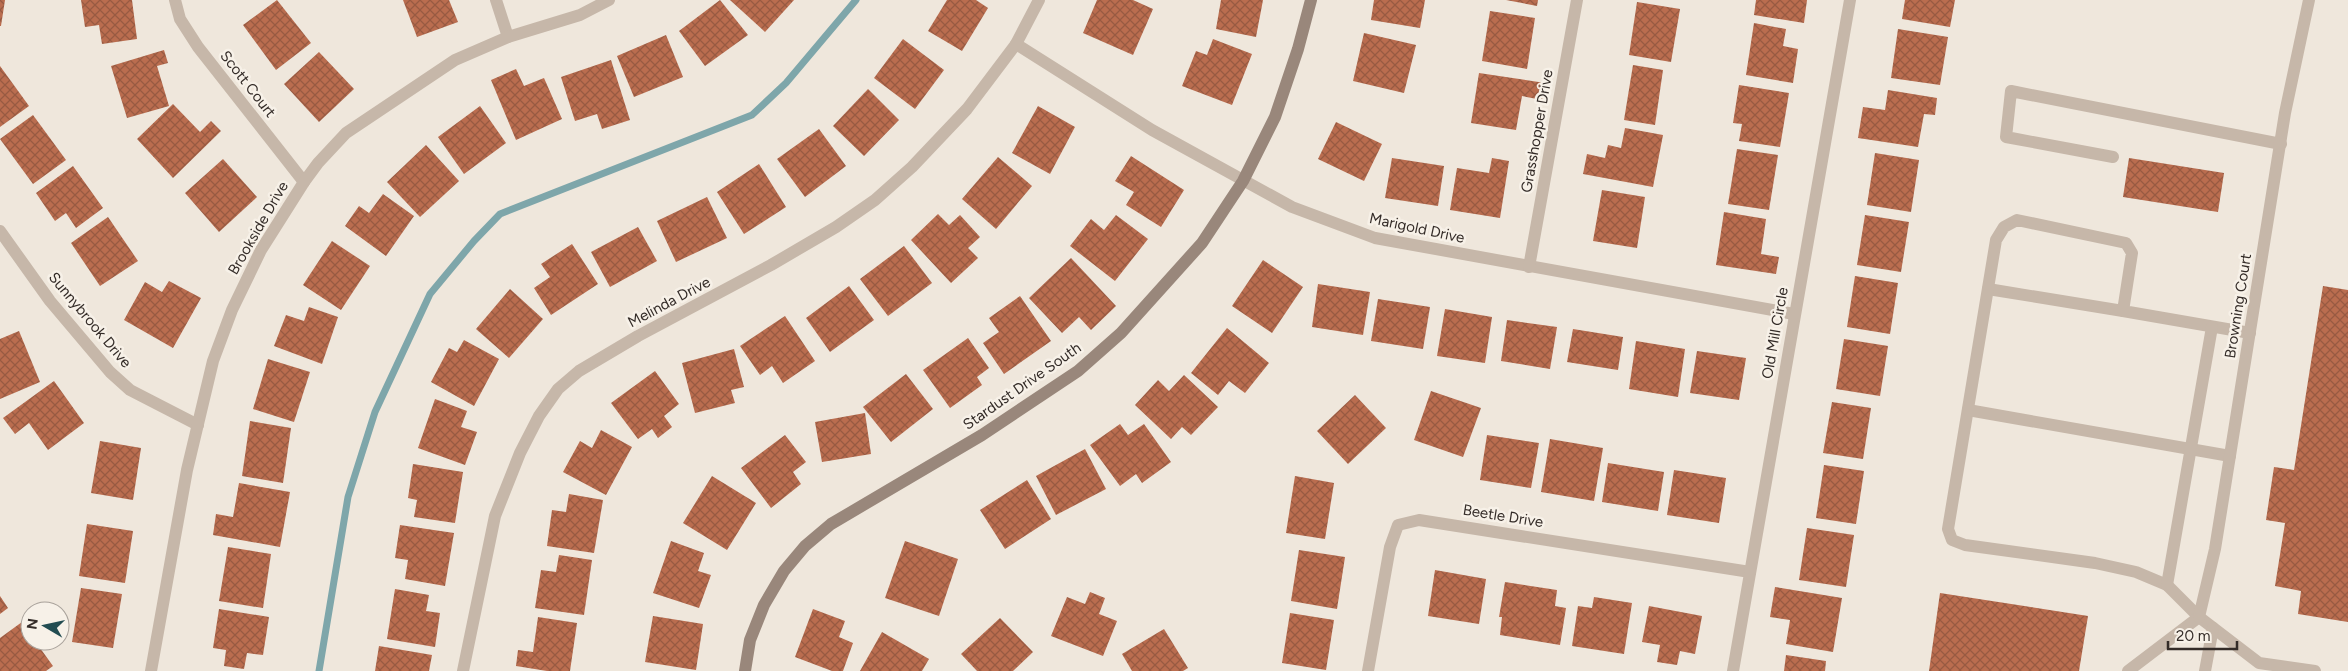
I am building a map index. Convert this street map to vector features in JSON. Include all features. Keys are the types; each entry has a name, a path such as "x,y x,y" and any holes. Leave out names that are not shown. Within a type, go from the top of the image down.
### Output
{"street":[{"name":"Scott Court","path":"175,0 180,19 198,48 304,182"},
{"path":"496,0 508,37"},
{"name":"Brookside Drive","path":"151,671 187,470 213,361 232,310 261,250 304,182 318,163 346,133 455,60 508,37 580,15 609,0"},
{"name":"Melinda Drive","path":"463,671 495,516 520,453 539,416 558,389 579,371 638,336 771,266 836,227 875,200 912,167 967,109 1016,44 1039,0"},
{"name":"Stardust Drive South","path":"745,671 750,640 764,605 784,571 805,546 831,524 982,435 1078,371 1121,333 1202,244 1243,181 1275,118 1298,49 1311,0"},
{"name":"Grasshopper Drive","path":"1529,267 1577,0"},
{"name":"Old Mill Circle","path":"1733,671 1850,0"},
{"name":"Browning Court","path":"2200,617 2215,549 2281,144 2309,0"},
{"name":"Marigold Drive","path":"1016,44 1152,130 1243,181 1292,207 1375,238 1794,314"},
{"path":"2113,157 2006,137 2011,91 2281,144"},
{"path":"2123,311 2132,253 2126,244 2017,220 2004,227 1996,240 1948,529 1952,540 1965,544 2095,563 2136,572 2167,585 2200,617 2259,663 2315,671"},
{"name":"Sunnybrook Drive","path":"0,231 50,301 110,372 130,390 198,425"},
{"path":"1988,289 2250,333"},
{"path":"2167,585 2212,327"},
{"path":"1968,410 2230,456"},
{"name":"Beetle Drive","path":"1368,671 1390,547 1398,525 1420,520 1750,572"},
{"path":"2128,671 2200,617"},
{"path":"2205,671 2213,628"}],"building":[{"path":"0,0 5,0 1,26 0,26"},
{"path":"81,0 132,0 137,39 102,44 99,25 85,27"},
{"path":"277,0 311,43 276,70 243,25"},
{"path":"403,0 449,0 458,22 417,37"},
{"path":"720,0 748,35 705,66 679,31"},
{"path":"730,0 794,0 765,32"},
{"path":"947,0 976,0 988,8 962,51 928,31"},
{"path":"1097,0 1133,0 1153,9 1133,55 1083,33"},
{"path":"1221,0 1263,0 1256,37 1216,29"},
{"path":"1374,0 1425,0 1420,28 1371,20"},
{"path":"1506,0 1538,0 1537,6"},
{"path":"1756,0 1807,0 1804,23 1754,15"},
{"path":"1905,0 1955,0 1950,27 1902,19"},
{"path":"1637,2 1680,9 1671,62 1629,55"},
{"path":"1490,11 1535,18 1527,69 1482,61"},
{"path":"1754,23 1786,29 1783,46 1798,49 1793,83 1746,75"},
{"path":"1898,29 1948,37 1940,85 1891,78"},
{"path":"1364,33 1416,45 1404,93 1353,81"},
{"path":"666,35 683,77 634,97 617,56"},
{"path":"903,39 944,70 915,109 874,78"},
{"path":"1213,39 1252,54 1232,105 1182,86 1196,51 1207,55"},
{"path":"164,50 168,63 157,66 169,106 127,118 111,66"},
{"path":"319,52 354,89 319,122 284,84"},
{"path":"611,60 630,120 602,129 597,114 575,121 561,77"},
{"path":"1633,65 1663,70 1655,125 1624,120"},
{"path":"0,66 29,106 0,127"},
{"path":"516,69 524,86 544,78 562,119 516,140 491,80"},
{"path":"1479,73 1545,83 1542,100 1522,96 1516,130 1471,123"},
{"path":"1739,85 1789,93 1780,147 1739,141 1742,124 1733,123"},
{"path":"868,89 899,120 864,156 833,126"},
{"path":"1888,90 1937,98 1935,115 1924,114 1918,147 1858,138 1863,107 1885,110"},
{"path":"173,104 200,132 211,121 221,131 173,178 137,139"},
{"path":"480,106 506,143 464,174 438,137"},
{"path":"1038,106 1075,127 1050,174 1012,153"},
{"path":"33,115 66,160 33,184 0,139"},
{"path":"1336,122 1382,144 1364,181 1318,159"},
{"path":"1625,128 1663,135 1653,187 1583,174 1587,154 1605,158 1608,145 1621,148"},
{"path":"819,129 846,166 805,197 777,159"},
{"path":"426,145 459,181 420,217 387,182"},
{"path":"1737,149 1778,155 1769,210 1728,204"},
{"path":"1875,153 1919,160 1911,212 1867,205"},
{"path":"1131,156 1184,190 1161,227 1126,205 1134,192 1115,181"},
{"path":"998,157 1032,186 996,229 962,199"},
{"path":"1392,158 1444,166 1438,206 1385,198"},
{"path":"1492,158 1509,161 1500,218 1450,210 1457,168 1489,173"},
{"path":"2129,158 2224,173 2218,212 2123,197"},
{"path":"223,159 257,197 219,232 185,193"},
{"path":"759,164 786,207 744,234 717,192"},
{"path":"73,166 103,208 76,228 66,213 55,221 36,193"},
{"path":"1602,190 1645,197 1637,248 1593,241"},
{"path":"383,194 414,216 386,256 345,226 359,206 369,213"},
{"path":"707,197 727,238 676,262 657,221"},
{"path":"1724,212 1766,219 1761,254 1779,257 1776,274 1716,265"},
{"path":"938,214 949,225 960,215 980,237 968,248 978,258 951,283 911,240"},
{"path":"1116,215 1148,239 1115,281 1070,246 1091,219 1104,230"},
{"path":"1865,215 1909,222 1901,272 1857,265"},
{"path":"108,217 138,261 100,286 71,243"},
{"path":"638,227 657,261 610,287 591,252"},
{"path":"332,241 370,266 341,310 303,285"},
{"path":"572,244 598,284 551,315 534,288 550,277 541,264"},
{"path":"904,246 932,283 888,316 860,279"},
{"path":"1071,258 1116,306 1091,330 1079,317 1062,333 1029,298"},
{"path":"1263,260 1303,287 1272,333 1232,306"},
{"path":"1855,276 1898,283 1890,334 1847,327"},
{"path":"169,281 201,298 173,348 124,320 145,282 162,292"},
{"path":"1318,284 1370,292 1363,335 1312,327"},
{"path":"849,286 874,320 830,352 806,318"},
{"path":"2323,286 2348,290 2348,622 2298,614 2301,591 2275,586 2285,523 2266,520 2274,467 2294,470"},
{"path":"510,289 543,319 509,358 476,329"},
{"path":"1020,296 1051,341 1004,374 983,343 999,332 989,318"},
{"path":"1378,299 1430,307 1423,349 1371,341"},
{"path":"309,307 338,317 322,364 274,346 286,315 304,321"},
{"path":"1445,309 1492,317 1485,363 1437,356"},
{"path":"785,316 815,361 783,383 772,366 760,375 740,346"},
{"path":"1507,320 1557,327 1550,369 1501,361"},
{"path":"1227,328 1269,363 1245,393 1229,381 1218,395 1191,373"},
{"path":"1573,329 1623,337 1618,370 1567,362"},
{"path":"19,331 40,382 0,399 0,339"},
{"path":"968,338 989,368 977,377 982,385 950,408 923,370"},
{"path":"1844,339 1888,346 1880,396 1836,389"},
{"path":"464,340 499,359 474,406 431,382 449,348 457,352"},
{"path":"1636,341 1685,349 1678,397 1629,389"},
{"path":"734,349 744,387 731,390 735,403 695,413 682,363"},
{"path":"1697,351 1746,358 1739,400 1690,393"},
{"path":"268,359 310,372 294,422 253,409"},
{"path":"655,371 679,404 664,416 672,427 658,438 652,429 638,439 611,403"},
{"path":"906,374 933,409 891,442 863,407"},
{"path":"1184,375 1218,407 1191,435 1182,427 1171,439 1135,405 1158,380 1169,391"},
{"path":"54,381 84,423 48,450 29,423 15,434 3,418"},
{"path":"1431,391 1481,408 1463,457 1414,440"},
{"path":"1355,395 1386,428 1348,464 1317,431"},
{"path":"435,399 467,411 461,427 477,432 465,465 418,448"},
{"path":"1832,402 1871,408 1863,459 1823,453"},
{"path":"865,413 871,454 822,462 815,422"},
{"path":"250,421 291,428 283,483 242,476"},
{"path":"1120,424 1128,435 1144,424 1171,462 1142,483 1136,474 1120,486 1090,445"},
{"path":"601,430 632,447 606,495 563,472 580,441 592,448"},
{"path":"785,435 806,462 793,472 801,484 771,508 741,468"},
{"path":"1487,435 1539,443 1531,488 1480,480"},
{"path":"1550,439 1603,448 1594,501 1541,492"},
{"path":"100,441 141,448 133,500 91,493"},
{"path":"1085,449 1106,489 1056,515 1036,476"},
{"path":"1608,463 1664,472 1658,511 1602,502"},
{"path":"413,464 463,472 455,523 414,517 417,500 408,498"},
{"path":"1824,465 1864,471 1856,524 1816,518"},
{"path":"1674,470 1726,478 1719,523 1667,515"},
{"path":"712,476 756,503 727,550 683,523"},
{"path":"1295,476 1334,483 1325,539 1286,533"},
{"path":"1027,480 1051,519 1005,549 980,510"},
{"path":"239,483 290,492 280,547 213,535 216,514 233,517"},
{"path":"569,494 603,500 594,553 547,546 552,510 566,512"},
{"path":"87,524 133,531 125,583 79,576"},
{"path":"400,525 454,533 445,586 405,579 408,560 395,558"},
{"path":"1807,528 1854,535 1846,587 1799,580"},
{"path":"671,541 704,553 698,571 711,575 699,608 653,593"},
{"path":"905,541 958,559 939,616 885,598"},
{"path":"228,547 271,554 263,608 219,601"},
{"path":"1299,550 1345,557 1337,609 1291,601"},
{"path":"559,555 592,560 584,615 535,608 541,570 556,572"},
{"path":"1435,570 1486,579 1479,624 1428,616"},
{"path":"1505,582 1557,590 1555,606 1566,608 1560,645 1500,635 1502,617 1499,617"},
{"path":"1775,587 1842,598 1833,652 1786,644 1790,620 1770,617"},
{"path":"81,588 122,594 113,648 72,642"},
{"path":"395,589 429,595 426,611 440,613 435,647 387,639"},
{"path":"1090,592 1105,598 1099,614 1117,621 1103,656 1051,636 1067,597 1085,604"},
{"path":"1940,593 2088,616 2079,671 1929,671"},
{"path":"0,596 8,608 0,614"},
{"path":"1594,597 1632,603 1624,654 1572,646 1578,606 1592,608"},
{"path":"1649,606 1702,616 1695,654 1680,651 1677,665 1657,662 1660,645 1642,642"},
{"path":"219,609 269,617 263,655 247,653 244,669 224,666 226,650 213,648"},
{"path":"813,609 845,621 839,637 853,643 843,671 832,671 795,657"},
{"path":"1290,613 1334,620 1326,670 1282,663"},
{"path":"653,616 703,624 696,670 645,662"},
{"path":"538,617 577,623 570,671 547,671 516,666 518,650 533,652"},
{"path":"1000,618 1033,652 1013,671 977,671 961,654"},
{"path":"20,623 20,651 42,651 53,666 46,671 0,671 0,638"},
{"path":"1164,629 1188,668 1183,671 1132,671 1122,654"},
{"path":"882,632 929,659 922,671 860,671"},
{"path":"379,646 432,655 429,671 375,671"},
{"path":"1786,655 1826,661 1825,671 1784,671"}],"waterway":[{"path":"319,671 348,497 375,412 430,294 474,241 500,214 752,115 786,83 856,0"}]}
